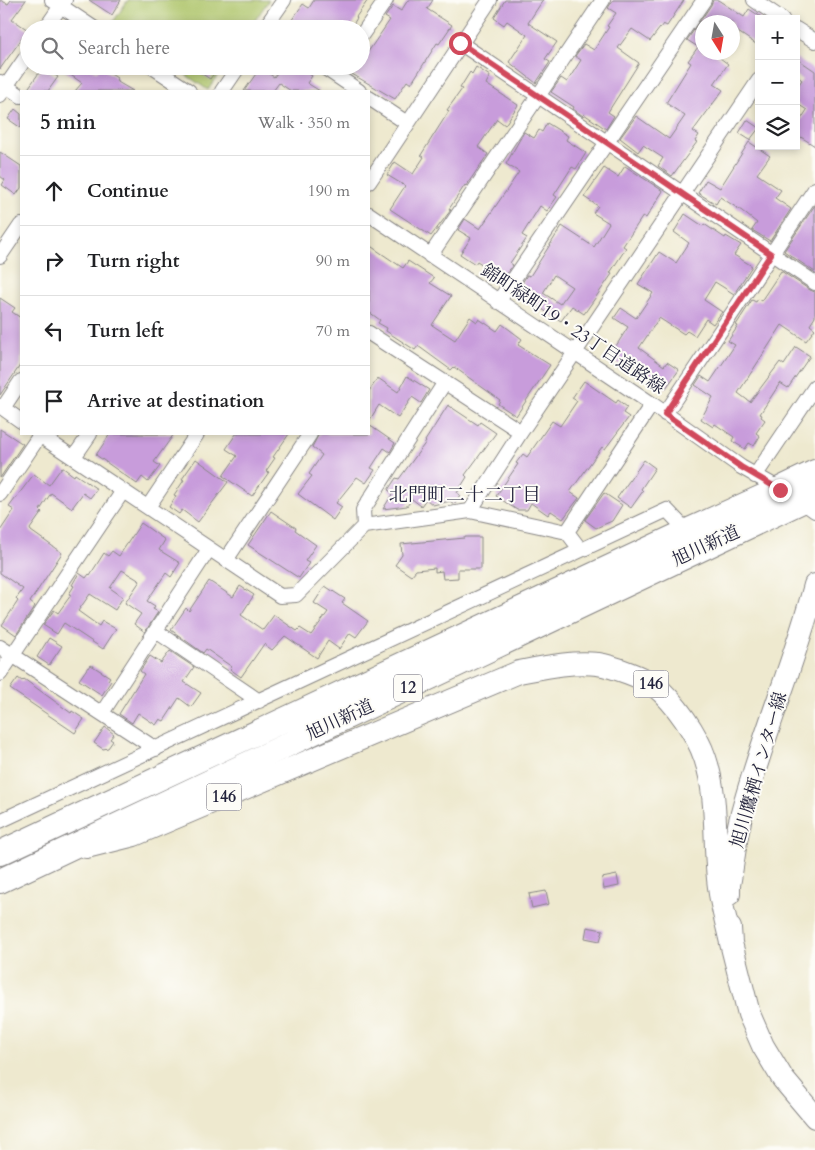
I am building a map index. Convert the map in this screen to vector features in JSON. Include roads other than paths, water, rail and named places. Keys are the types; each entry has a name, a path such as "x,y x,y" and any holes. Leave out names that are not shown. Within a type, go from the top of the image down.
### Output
{"highway":[{"name":"旭川新道","path":"0,853 815,472"},
{"name":"旭川新道","path":"0,881 810,502"}],"main road":[{"name":"旭川鷹栖インター線","path":"815,585 811,606 760,753 740,822 729,885 730,943 749,1014 763,1046 783,1079 815,1117"},
{"name":"146","path":"56,854 134,835 519,672 567,663 599,664 627,673 654,686 678,711 692,731 705,757 711,787 719,886 730,943"}],"street":[{"path":"271,20 284,0"},
{"path":"370,23 386,0"},
{"path":"370,180 490,0"},
{"path":"430,256 603,0"},
{"path":"498,302 704,0"},
{"path":"754,0 776,15"},
{"path":"50,20 59,2 83,20"},
{"path":"800,32 815,41"},
{"path":"460,43 815,283"},
{"path":"20,65 2,88 20,96"},
{"path":"165,75 188,90"},
{"path":"223,90 233,75"},
{"path":"342,75 358,90"},
{"path":"470,511 521,432 755,86"},
{"path":"370,99 407,123"},
{"path":"665,414 815,189"},
{"name":"錦町緑町19・23丁目道路線","path":"370,215 652,404 755,476 780,490 810,502"},
{"path":"0,256 20,226"},
{"path":"371,339 445,382 521,432"},
{"path":"20,382 1,407 20,421"},
{"path":"364,526 363,510 445,382"},
{"path":"755,476 815,387"},
{"path":"567,532 652,404"},
{"path":"0,494 38,435"},
{"path":"41,435 280,596 296,595 364,526 470,511 567,532 580,550"},
{"path":"74,457 89,435"},
{"path":"148,507 196,435"},
{"path":"226,560 309,435"},
{"path":"0,674 123,491"},
{"path":"0,821 666,510 687,531"},
{"path":"102,713 208,549"},
{"path":"156,631 259,701"},
{"path":"0,646 156,749"}],"district":[{"name":"北門町二十二丁目","path":"465,495"}]}
